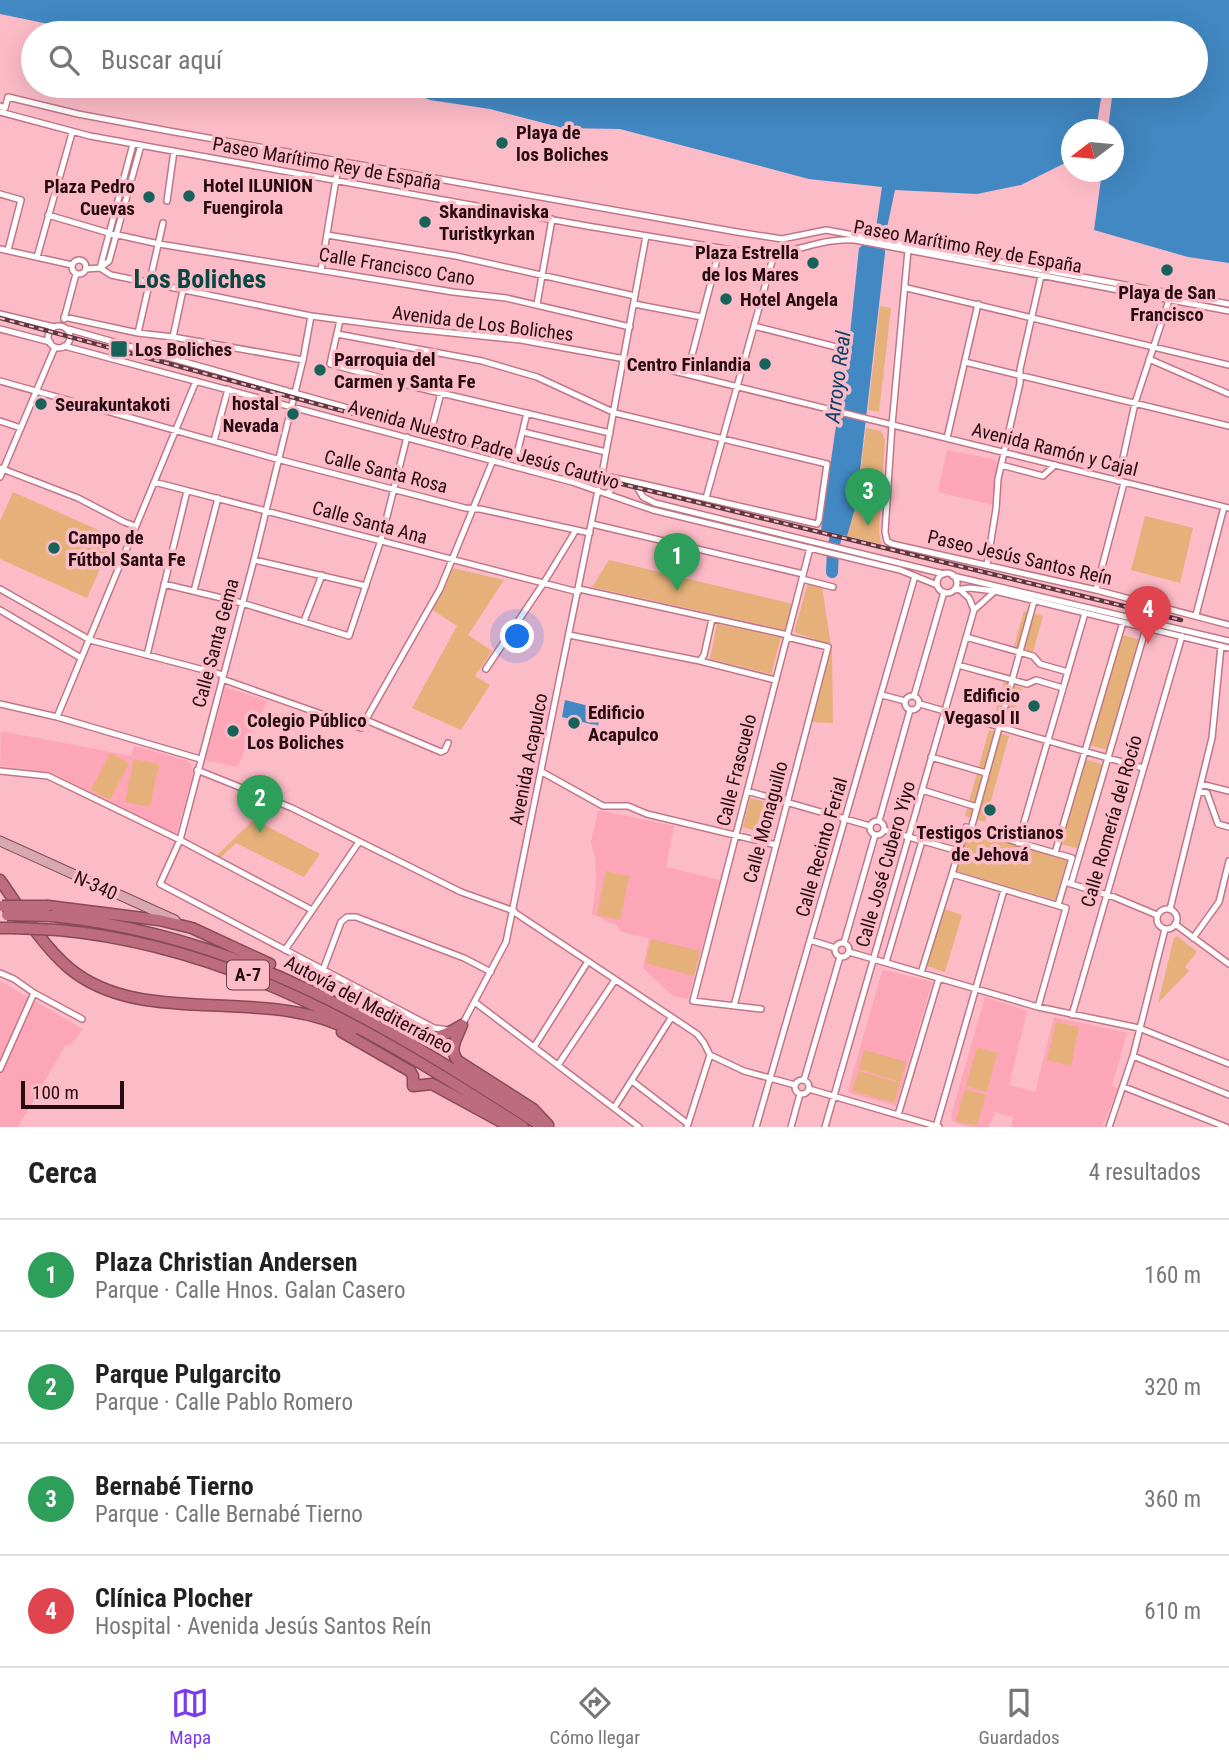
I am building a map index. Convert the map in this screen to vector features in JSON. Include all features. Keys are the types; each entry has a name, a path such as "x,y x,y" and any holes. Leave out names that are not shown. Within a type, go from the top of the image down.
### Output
{"highway":[{"path":"0,880 47,946 69,968 111,993 141,1000 286,1010 346,1028 397,1055 422,1064"},
{"name":"Autovía del Mediterráneo","path":"2,911 50,911 100,921 175,938 269,971 411,1044 544,1127"},
{"path":"50,911 159,920 192,928 320,989 351,1011"},
{"name":"Autovía del Mediterráneo","path":"0,928 58,930 143,942 215,963 268,983 333,1013 523,1127"},
{"path":"316,1017 410,1071 413,1086 432,1084 511,1127"},
{"path":"371,1022 387,1024 418,1039 443,1037 458,1027"},
{"path":"458,1027 453,1056 533,1109 550,1127"}],"main road":[{"name":"N-340","path":"0,841 192,928"}],"street":[{"path":"0,106 5,108 8,97 78,114 782,239 826,230 856,238"},
{"name":"Paseo Marítimo Rey de España","path":"0,112 72,133 720,248 774,254 825,240 856,238 1229,311"},
{"path":"37,257 72,133"},
{"path":"100,268 133,144"},
{"path":"100,268 109,261 141,145"},
{"path":"166,201 174,151"},
{"path":"321,270 339,161"},
{"path":"0,194 21,200 8,250"},
{"name":"Calle Francisco Cano","path":"48,215 108,233 159,244 537,304 629,327"},
{"path":"537,304 552,219"},
{"path":"138,333 163,223"},
{"path":"327,235 456,256 635,296"},
{"path":"602,474 646,236"},
{"path":"891,244 1229,304"},
{"path":"0,248 72,265"},
{"path":"687,374 720,248"},
{"path":"892,425 908,250"},
{"path":"706,498 774,254"},
{"path":"77,260 82,260 86,269 82,274 76,274 72,265 77,260"},
{"name":"Avenida de Los Boliches","path":"86,269 100,268 110,275 311,316 521,340 625,359 874,420"},
{"path":"0,329 64,346 70,339 64,317 76,274"},
{"path":"987,565 1001,465 1041,276"},
{"path":"906,288 1229,365"},
{"path":"173,337 183,290"},
{"path":"1096,590 1121,482 1135,403 1169,300"},
{"path":"634,304 702,317"},
{"path":"947,438 978,304"},
{"path":"0,314 65,328"},
{"name":"Calle Santa Gema","path":"285,950 160,884 180,840 292,408 311,316"},
{"path":"64,317 138,333 303,360"},
{"path":"340,320 330,364 610,433"},
{"path":"754,326 845,349"},
{"path":"0,477 37,393 53,345 48,335 54,327"},
{"name":"Avenida Nuestro Padre Jesús Cautivo","path":"65,328 295,395 517,454 817,524 820,520 827,464 722,439"},
{"path":"337,334 482,361 537,377 615,413 722,439"},
{"name":"Avenida Nuestro Padre Jesús Cautivo","path":"64,346 493,460 598,490 653,510 856,559 937,585"},
{"path":"1149,359 1229,394"},
{"path":"965,362 1229,426"},
{"name":"Calle Santa Rosa","path":"0,381 278,460 473,509 590,533"},
{"path":"57,717 196,381"},
{"path":"214,441 228,389"},
{"path":"431,431 441,393"},
{"path":"517,454 527,413"},
{"name":"Avenida Ramón y Cajal","path":"874,420 1226,507"},
{"path":"0,421 21,428"},
{"name":"Paseo Jesús Santos Reín","path":"892,425 886,539 892,544 1096,590 1229,625"},
{"path":"522,434 606,453"},
{"path":"164,584 242,603 349,636 381,540 407,437"},
{"path":"0,589 90,640 222,677 361,728 440,589 493,460"},
{"path":"1001,465 1043,476 1055,465"},
{"path":"2,468 78,498 135,526"},
{"path":"587,471 581,477 587,487"},
{"path":"607,493 615,487 613,478"},
{"name":"Calle Santa Ana","path":"154,482 543,584 828,647"},
{"name":"Avenida Nuestro Padre Jesús Cautivo","path":"634,482 643,497 655,503 944,574"},
{"name":"Avenida Acapulco","path":"458,1027 476,1003 506,942 514,912 598,490"},
{"path":"147,656 187,491"},
{"path":"194,592 218,498"},
{"path":"1196,615 1226,507"},
{"path":"592,524 803,576 833,587"},
{"path":"486,669 576,530"},
{"name":"Calle Frascuelo","path":"734,1006 693,1001 775,680 813,549"},
{"path":"254,560 366,586"},
{"path":"944,592 937,585 938,579 944,574 1229,641"},
{"path":"304,621 322,575"},
{"name":"Calle Recinto Ferial","path":"756,1127 915,576"},
{"path":"953,576 956,589"},
{"path":"956,589 969,598 974,610 995,592"},
{"path":"944,592 956,589 995,592 1229,648"},
{"path":"914,696 944,592"},
{"path":"971,829 1034,601"},
{"path":"0,610 81,658"},
{"name":"Calle José Cubero Yiyo","path":"825,1127 974,610"},
{"path":"1018,843 1085,613"},
{"path":"700,661 704,655 712,620"},
{"path":"1055,853 1123,622"},
{"path":"1058,905 1068,883 1146,628"},
{"path":"569,635 700,661 775,680"},
{"name":"Calle Romería del Rocío","path":"1072,1015 1182,636"},
{"path":"966,637 1033,656 1040,664 1068,672"},
{"path":"1170,909 1212,738 1222,646"},
{"name":"Calle Monaguillo","path":"734,1006 828,647"},
{"path":"958,664 1027,684 1036,680 1063,688"},
{"path":"1036,680 1040,664"},
{"path":"882,695 905,701"},
{"path":"905,701 914,696"},
{"path":"914,696 920,704 1143,768"},
{"path":"905,701 906,708 910,710 917,709 920,704"},
{"path":"0,704 57,717 200,759"},
{"path":"879,821 910,710"},
{"path":"366,720 441,752 448,743"},
{"path":"931,757 986,773"},
{"path":"197,770 292,808 461,892 514,912 697,1034 704,1043 709,1055 688,1125 632,1081"},
{"path":"0,771 48,776 180,840 312,910"},
{"path":"542,772 603,806 628,806 647,814 776,845"},
{"path":"1201,784 1229,791"},
{"path":"922,790 977,807"},
{"path":"747,791 870,826"},
{"path":"1199,791 1207,793 1218,824 1229,827"},
{"path":"870,826 879,821"},
{"path":"879,821 884,830"},
{"path":"870,826 870,831 875,835 880,835 884,830"},
{"path":"921,973 966,827 1072,858 1068,883"},
{"path":"884,830 958,851"},
{"path":"844,943 875,835"},
{"path":"886,962 922,841"},
{"path":"359,842 285,950 434,1028 458,1027"},
{"path":"1193,938 1219,902 1229,861"},
{"path":"951,874 1066,908 1038,1007"},
{"path":"1068,883 1107,894 1157,915"},
{"path":"809,1089 937,1127 1004,890"},
{"path":"1165,929 1158,923 1157,915 1161,910 1170,909"},
{"path":"1165,929 1175,924 1176,915 1170,909"},
{"path":"323,970 341,922 347,917 356,917 464,958 491,972"},
{"path":"1175,924 1229,964"},
{"path":"1109,1127 1133,1056 1165,929"},
{"path":"810,940 835,948"},
{"path":"835,948 844,943 849,947 847,956 840,957"},
{"path":"835,948 840,957"},
{"path":"849,952 1038,1007 1139,1028 1229,1064"},
{"path":"804,1080 840,957"},
{"path":"534,1047 587,963"},
{"path":"0,973 82,1019"},
{"path":"898,1115 939,978"},
{"path":"558,1065 615,980"},
{"path":"0,1069 34,993"},
{"path":"476,1003 639,1127"},
{"path":"734,1006 761,1009"},
{"path":"614,1108 671,1018"},
{"path":"709,1055 744,1070 795,1085"},
{"path":"1133,1056 1229,1095"},
{"path":"795,1085 798,1081 808,1082 809,1089 805,1094 800,1094"},
{"path":"795,1085 800,1094"},
{"path":"1124,1087 1228,1127"},
{"path":"791,1127 800,1094"}],"shaded area":[{"path":"880,306 891,308 879,412 868,410"},
{"path":"866,428 881,431 885,440 879,532 881,544 847,536 856,505"},
{"path":"947,450 997,460 992,505 938,492"},
{"name":"Campo de Fútbol Santa Fe","path":"13,492 114,537 87,598 0,559 0,521"},
{"path":"1145,516 1193,528 1180,583 1131,570"},
{"path":"609,560 793,604 785,630 592,587"},
{"path":"453,568 504,580 468,635 492,651 475,676 490,685 461,730 412,708 457,626 431,609 445,588"},
{"path":"808,583 822,586 832,653 833,723 812,722 829,645 794,632"},
{"path":"1024,611 1043,616 1033,652 1014,646"},
{"path":"717,624 781,637 771,674 710,659"},
{"path":"1123,635 1140,640 1108,750 1089,745"},
{"path":"1004,682 1022,688 1012,722 994,716"},
{"name":"Colegio Público Los Boliches","path":"225,687 267,701 237,767 205,760"},
{"path":"989,730 1009,736 985,822 965,816"},
{"path":"1,731 131,756 134,746 185,760 190,763 193,774 176,834 50,772 0,766"},
{"path":"110,753 129,763 110,800 91,790"},
{"path":"134,759 159,764 150,807 125,802"},
{"path":"1084,759 1104,765 1080,849 1061,844"},
{"path":"750,798 779,805 771,836 743,827"},
{"path":"273,801 278,803 277,807 259,822 320,854 304,877 236,843 218,860 214,858"},
{"path":"598,810 674,826 666,867 720,880 688,999 673,996 643,968 649,938 621,932 616,925 592,914 596,883 595,857 591,842"},
{"path":"968,831 1067,860 1055,900 956,871"},
{"path":"606,871 629,876 620,920 597,915"},
{"path":"938,907 962,915 945,972 920,964"},
{"path":"1177,936 1197,952 1185,967 1189,971 1158,1003 1174,938"},
{"path":"651,939 700,951 694,976 645,963"},
{"path":"882,971 932,982 896,1106 849,1093 848,1090"},
{"path":"0,981 83,1029 71,1044 65,1046 18,1127 0,1127"},
{"path":"985,997 1027,1011 1009,1085 1035,1092 1054,1017 1127,1033 1112,1086 1118,1089 1102,1127 1011,1127 1013,1117 995,1112 989,1127 970,1127 953,1122 951,1116"},
{"path":"1056,1022 1079,1027 1071,1066 1047,1060"},
{"path":"977,1047 997,1053 987,1092 966,1086"},
{"path":"864,1050 906,1062 900,1082 859,1069"},
{"path":"858,1071 900,1083 894,1103 852,1091"},
{"path":"965,1089 986,1095 977,1126 956,1121"}],"water":[{"path":"0,0 1229,0 1229,263 1188,257 1094,230 1101,182 1124,182 1124,119 1109,119 1112,98 1208,98 1208,21 34,21 0,14"},
{"path":"425,98 1101,98 1098,119 1061,119 1061,165 1021,185 977,194 895,190 885,237 856,505 847,536 821,530 837,419 843,401 859,248 875,235 882,187 809,179 620,129 563,128 490,109"},
{"path":"565,700 601,709 598,726 562,717"}],"waterway":[{"name":"Arroyo Real","path":"832,572 833,549 840,517"}],"railway":[{"path":"0,318 626,485 1181,620"}],"place":[{"name":"Playa de los Boliches","path":"502,143"},
{"name":"Hotel ILUNION Fuengirola","path":"189,196"},
{"name":"Plaza Pedro Cuevas","path":"149,197"},
{"name":"Skandinaviska Turistkyrkan","path":"425,222"},
{"name":"Plaza Estrella de los Mares","path":"813,263"},
{"name":"Playa de San Francisco","path":"1167,270"},
{"name":"Hotel Angela","path":"726,299"},
{"name":"Los Boliches","path":"119,349"},
{"name":"Centro Finlandia","path":"765,364"},
{"name":"Parroquia del Carmen y Santa Fe","path":"320,370"},
{"name":"Seurakuntakoti","path":"41,404"},
{"name":"hostal Nevada","path":"293,414"},
{"name":"Bernabé Tierno","path":"868,526"},
{"name":"Campo de Fútbol Santa Fe","path":"54,548"},
{"name":"Plaza Christian Andersen","path":"677,591"},
{"name":"Clínica Plocher","path":"1148,644"},
{"name":"Edificio Vegasol II","path":"1034,706"},
{"name":"Edificio Acapulco","path":"574,723"},
{"name":"Colegio Público Los Boliches","path":"233,731"},
{"name":"Testigos Cristianos de Jehová","path":"990,810"},
{"name":"Parque Pulgarcito","path":"260,833"}],"district":[{"name":"Los Boliches","path":"200,279"}]}
